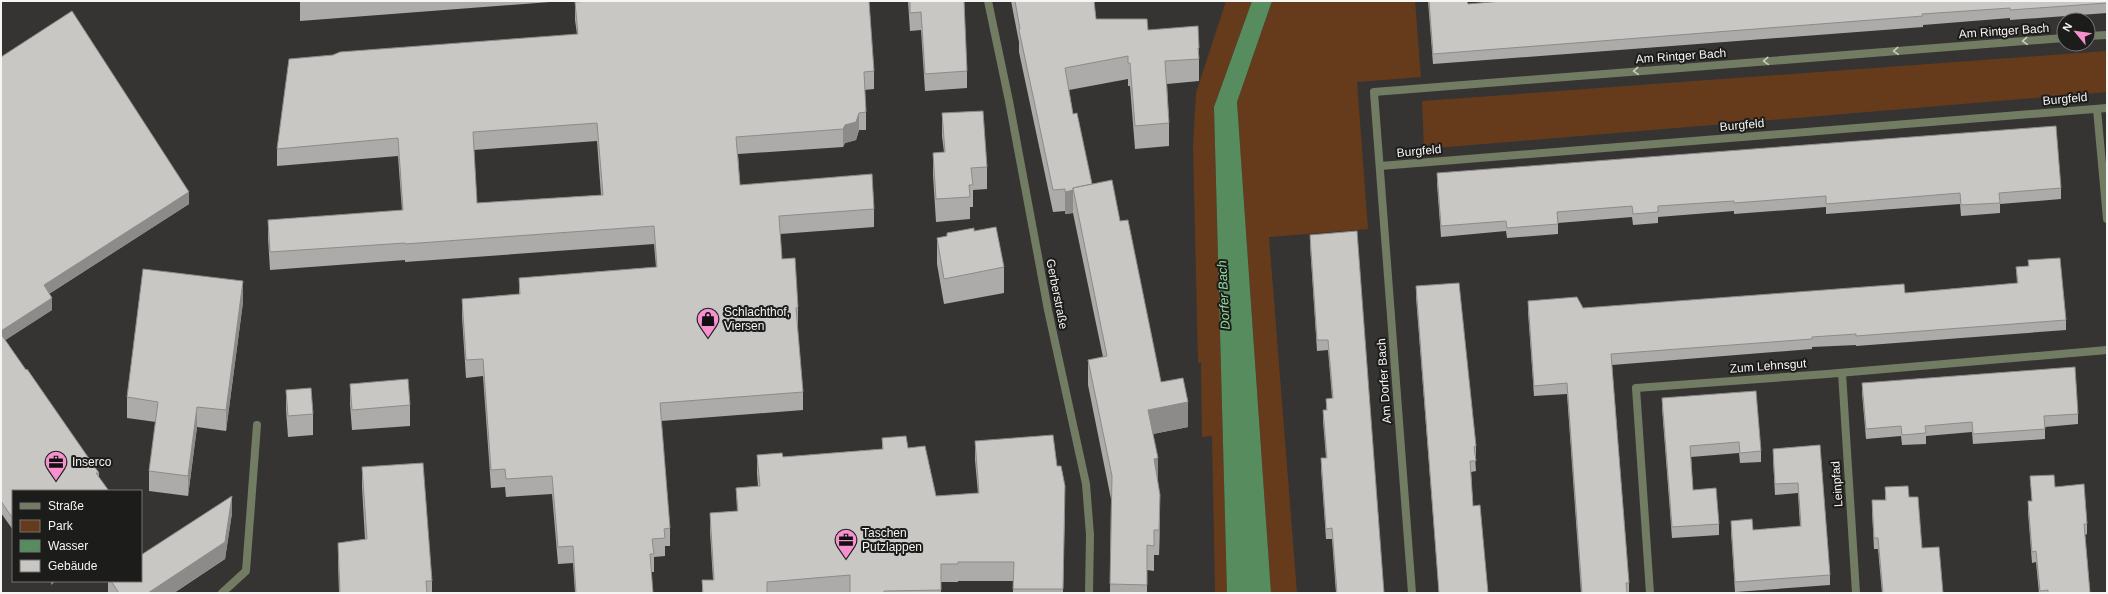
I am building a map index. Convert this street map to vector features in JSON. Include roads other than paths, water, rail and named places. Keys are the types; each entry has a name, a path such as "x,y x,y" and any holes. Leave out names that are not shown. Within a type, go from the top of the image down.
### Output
{"street":[{"name":"Gerberstraße","path":"988,1 1009,101 1048,310 1086,484 1090,536 1089,593"},
{"path":"2096,36 2107,35"},
{"name":"Am Rintger Bach","path":"1380,166 1374,92 2056,39"},
{"name":"Burgfeld","path":"1380,166 2107,108"},
{"path":"2097,109 2107,219"},
{"name":"Am Dorfer Bach","path":"1380,166 1412,593"},
{"name":"Zum Lehnsgut","path":"1650,593 1636,388 1842,373 2107,350"},
{"name":"Leinpfad","path":"1842,373 1856,593"},
{"path":"222,593 246,571 257,425"}],"water":[{"name":"Dorfer Bach","path":"1252,1 1272,1 1237,102 1271,593 1227,593 1214,107"}],"place":[{"name":"Schlachthof, Viersen","path":"708,338"},
{"name":"Inserco","path":"56,482"},
{"name":"Taschen Putzlappen","path":"846,560"}]}
